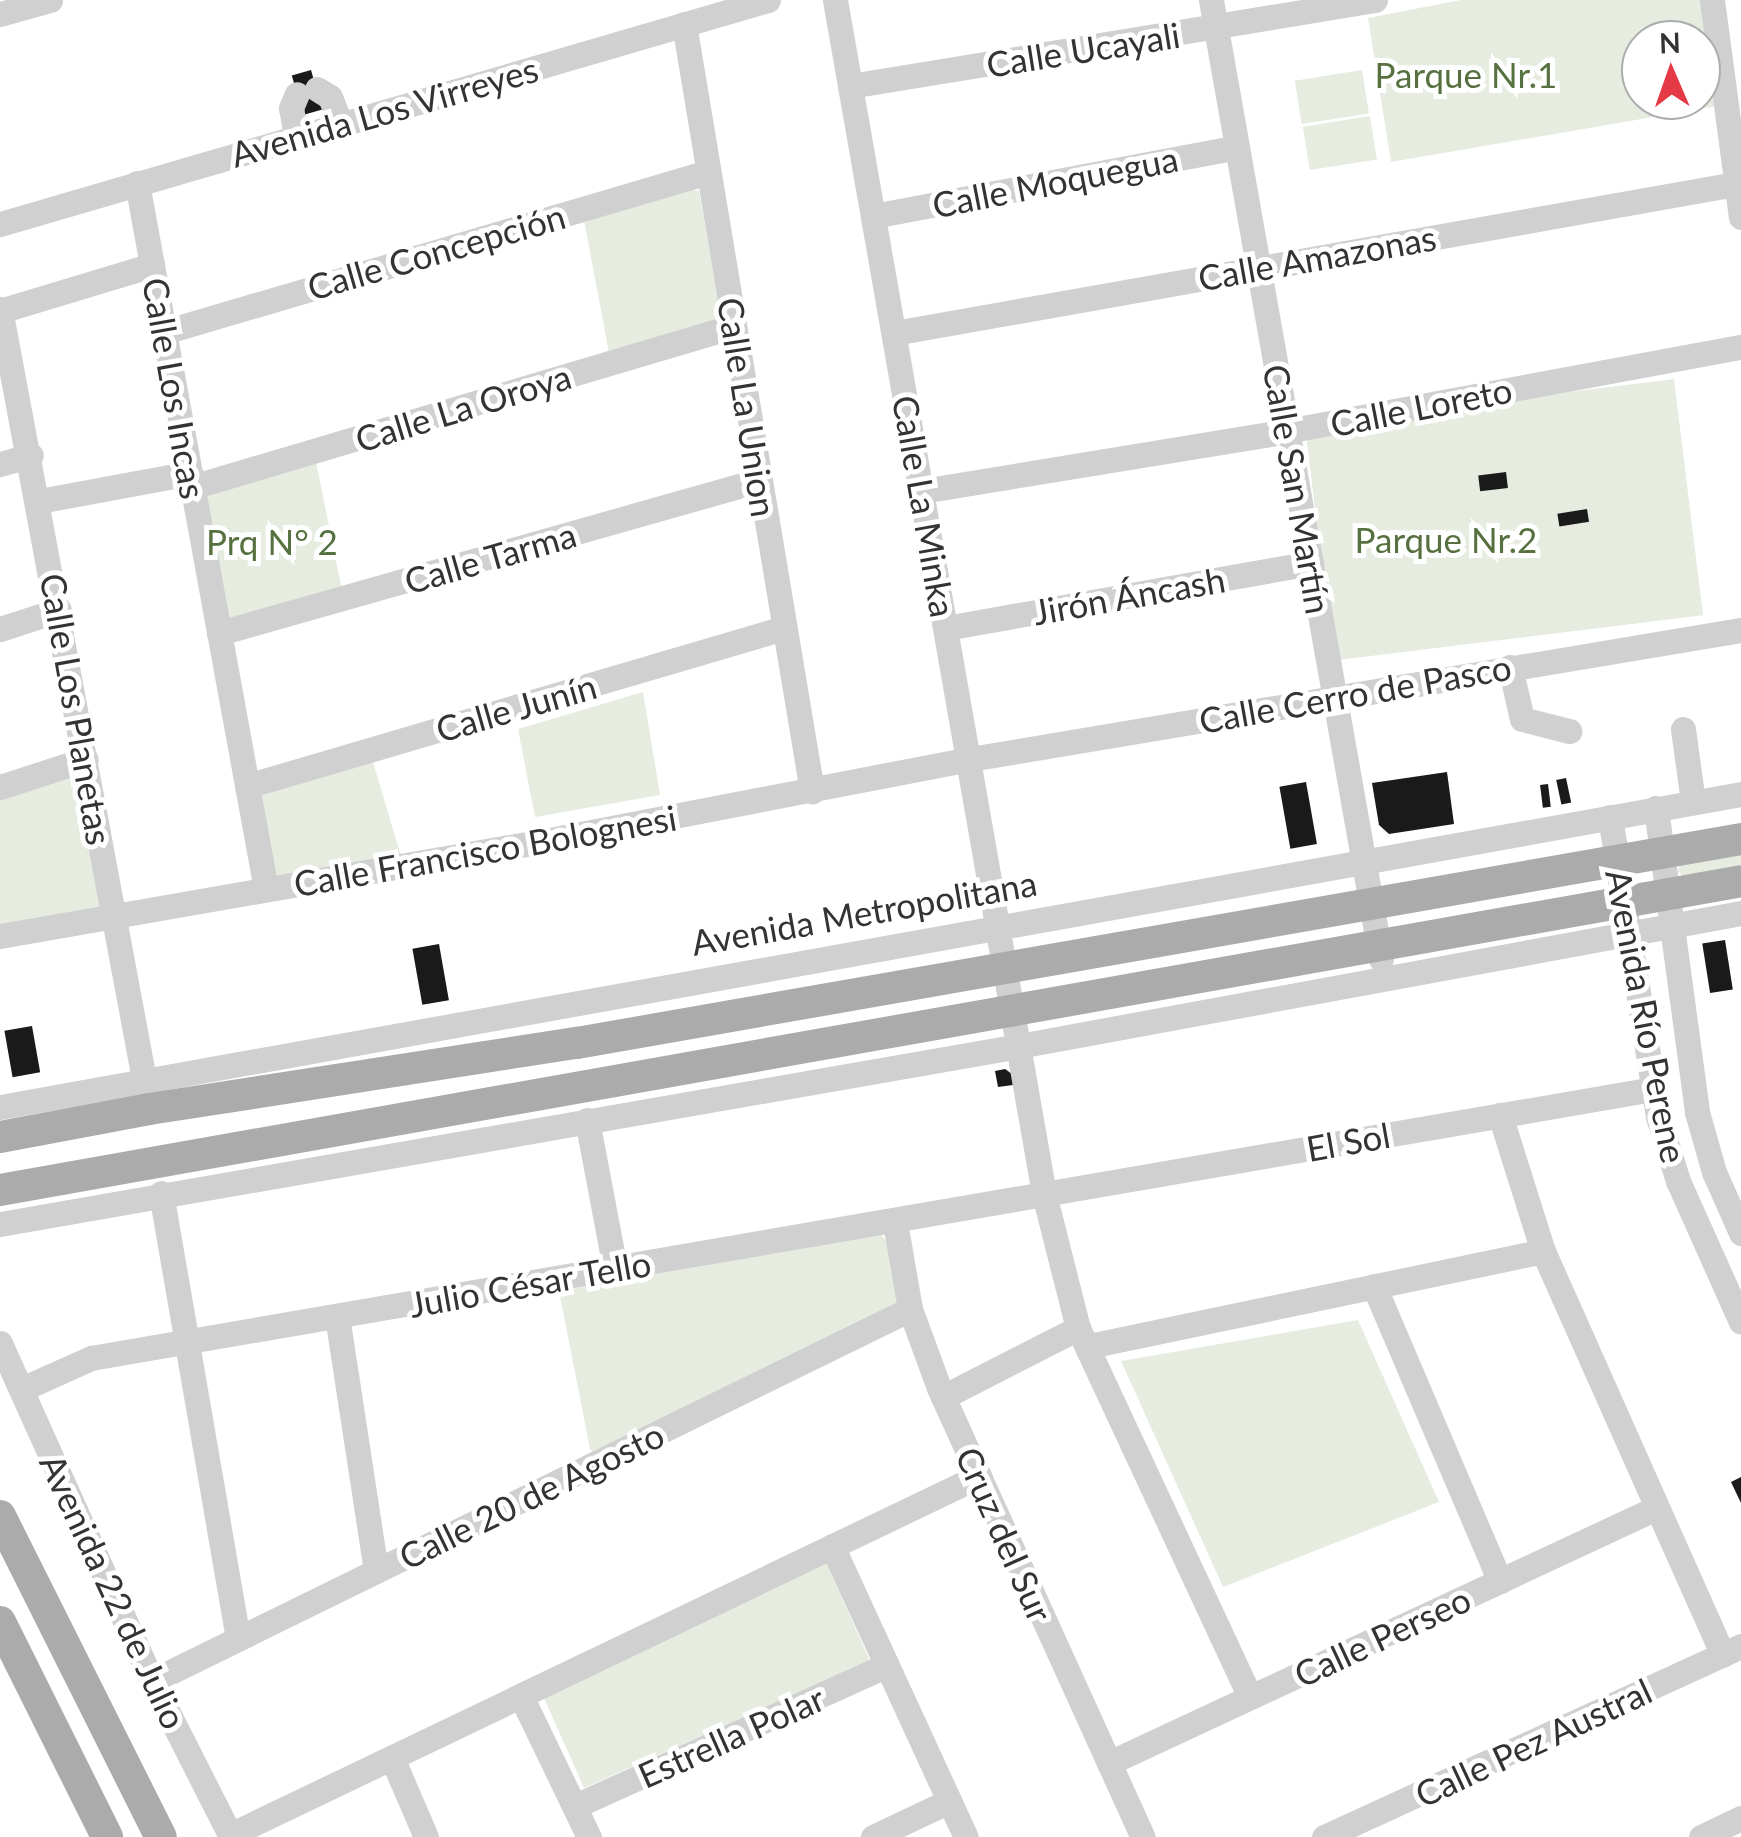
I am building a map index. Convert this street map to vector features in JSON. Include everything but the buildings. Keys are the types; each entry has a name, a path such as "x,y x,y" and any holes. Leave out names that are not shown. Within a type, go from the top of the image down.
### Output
{"main road":[{"name":"Avenida Metropolitana","path":"0,1138 147,1096 577,1043 1741,839"},
{"path":"0,1190 1378,946 1626,918 1669,910 1741,881"},
{"path":"0,1516 161,1837"},
{"path":"0,1622 107,1837"}],"street":[{"path":"0,14 50,0"},
{"name":"Avenida Los Virreyes","path":"0,224 768,0"},
{"name":"Calle La Minka","path":"835,0 1044,1194 1084,1337 1250,1697"},
{"name":"Calle San Martín","path":"1212,0 1384,979"},
{"name":"Calle Ucayali","path":"850,86 1375,0"},
{"path":"1712,0 1741,217"},
{"name":"Calle La Union","path":"684,24 812,791"},
{"path":"296,136 291,103 307,91 330,97 340,124"},
{"name":"Calle Moquegua","path":"873,216 1238,147"},
{"name":"Calle Concepción","path":"164,332 708,172"},
{"name":"Calle Los Incas","path":"137,183 266,889"},
{"name":"Calle Amazonas","path":"894,333 1739,184"},
{"path":"0,310 152,265"},
{"name":"Calle Los Planetas","path":"0,310 39,501 147,1096"},
{"name":"Calle La Oroya","path":"39,501 191,480 734,326"},
{"name":"Calle Loreto","path":"922,490 1288,431 1741,347"},
{"path":"0,464 30,455"},
{"name":"Calle Tarma","path":"219,633 760,480"},
{"name":"Jirón Áncash","path":"946,628 1311,563"},
{"path":"0,629 58,610"},
{"name":"Calle Junín","path":"247,786 784,628"},
{"name":"Calle Cerro de Pasco","path":"970,759 1741,630"},
{"path":"1510,668 1522,719 1535,726 1569,731"},
{"path":"1683,729 1693,802"},
{"path":"0,787 86,758"},
{"name":"Calle Francisco Bolognesi","path":"0,936 812,791 970,759"},
{"name":"Avenida Metropolitana","path":"0,1108 147,1096 999,928 1741,794"},
{"name":"Avenida Río Perene","path":"1656,808 1697,1112 1714,1172 1741,1234"},
{"name":"Avenida Río Perene","path":"1610,817 1652,1088 1678,1181 1741,1322"},
{"path":"1669,910 1741,913"},
{"path":"0,1224 1384,979 1626,918"},
{"name":"El Sol","path":"1044,1194 1652,1088"},
{"path":"1500,1115 1542,1252 1654,1509 1732,1650"},
{"path":"588,1120 615,1268"},
{"path":"162,1194 238,1638"},
{"name":"Julio César Tello","path":"22,1389 92,1358 1044,1194"},
{"name":"Cruz del Sur","path":"895,1222 910,1309 943,1397 1143,1837"},
{"path":"943,1397 1084,1337 1542,1252"},
{"path":"1374,1286 1500,1580"},
{"name":"Calle 20 de Agosto","path":"152,1681 910,1309"},
{"path":"336,1316 376,1571"},
{"name":"Avenida 22 de Julio","path":"0,1343 152,1681 231,1836"},
{"path":"231,1836 979,1476"},
{"name":"Calle Perseo","path":"1109,1763 1654,1509"},
{"path":"832,1546 966,1837"},
{"name":"Calle Pez Austral","path":"1324,1837 1732,1650"},
{"name":"Estrella Polar","path":"574,1806 887,1665"},
{"path":"520,1696 589,1837"},
{"path":"392,1758 426,1837"},
{"path":"873,1837 950,1802"},
{"path":"1701,1837 1741,1818"}],"green space":[{"name":"Parque Nr.1","path":"1461,0 1709,0 1712,20 1621,20 1621,120 1636,120 1391,162 1368,18"},
{"path":"1362,70 1369,113 1302,124 1295,81"},
{"path":"1370,116 1377,159 1310,170 1303,127"},
{"path":"699,191 722,322 609,353 584,220"},
{"name":"Parque Nr.2","path":"1674,379 1703,615 1334,661 1305,424"},
{"name":"Prq N° 2","path":"315,457 342,590 227,623 203,492"},
{"path":"643,692 660,795 535,817 518,729"},
{"path":"373,762 401,856 275,880 258,801 264,793"},
{"path":"78,772 103,911 0,927 0,797"},
{"path":"1741,852 1741,866 1683,876 1678,872 1680,864"},
{"path":"881,1235 890,1243 901,1300 596,1456 590,1449 559,1291"},
{"path":"1358,1320 1439,1502 1223,1587 1121,1361"},
{"path":"826,1562 870,1661 584,1788 540,1689"}]}
